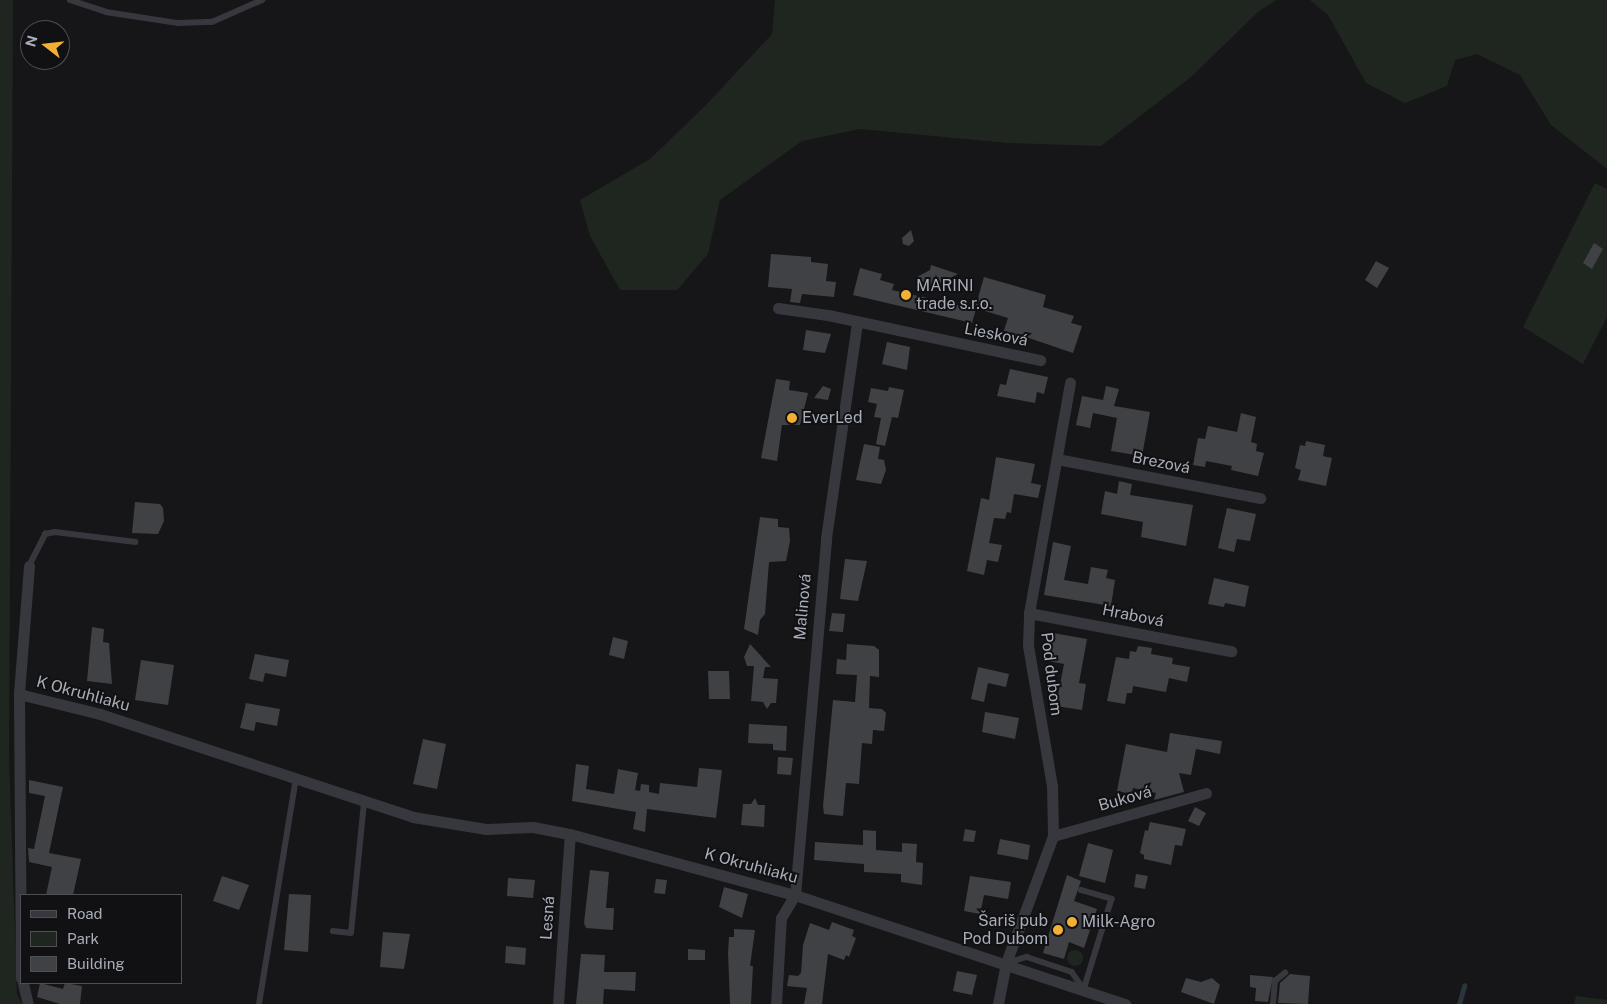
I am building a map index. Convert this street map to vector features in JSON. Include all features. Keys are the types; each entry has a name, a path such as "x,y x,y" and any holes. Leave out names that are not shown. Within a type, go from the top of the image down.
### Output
{"street":[{"name":"Liesková","path":"778,308 828,315 857,324 1040,360"},
{"name":"Malinová","path":"795,895 826,538 857,324"},
{"name":"Pod dubom","path":"998,1004 1006,963 1053,836 1052,786 1028,645 1029,613 1070,383"},
{"name":"Brezová","path":"1057,459 1260,498"},
{"name":"K Okruhliaku","path":"29,566 19,694 100,714 413,817 486,829 533,827 570,834 795,895 1006,963 1122,1003"},
{"name":"Hrabová","path":"1029,613 1231,651"},
{"path":"19,694 20,894"},
{"name":"Buková","path":"1053,836 1206,793"},
{"name":"Lesná","path":"558,1004 570,834"},
{"path":"776,1004 781,918 795,895"},
{"path":"22,984 28,1004"}],"lane":[{"path":"70,0 106,12 178,23 212,22 262,0"},
{"name":"K Okruhliaku","path":"29,566 45,534 54,532 135,542"},
{"path":"259,1004 296,777"},
{"path":"333,931 351,934 364,802"},
{"path":"1081,890 1112,899 1084,990"},
{"path":"1273,1004 1276,981 1285,973"}],"green space":[{"path":"0,0 13,0 9,757 17,994 22,1004 0,1004"},
{"path":"775,0 1277,0 1259,11 1191,77 1101,146 1007,143 860,129 802,141 720,200 708,254 677,290 620,290 590,236 580,200 650,159 706,105 772,34"},
{"path":"1310,0 1607,0 1607,169 1551,125 1520,75 1477,54 1455,60 1447,86 1405,103 1366,83 1328,15"},
{"path":"1595,183 1607,189 1607,317 1583,364 1523,327"},
{"path":"1072,950 1078,950 1083,955 1081,964 1072,966 1067,961 1067,955"},
{"path":"1576,996 1607,1000 1607,1004 1574,1004"}],"building":[{"path":"911,230 914,241 909,246 903,244 902,238"},
{"path":"1594,243 1603,249 1592,269 1583,263"},
{"path":"771,254 811,257 811,262 828,264 826,281 836,282 834,297 802,294 800,303 790,302 792,289 768,287"},
{"path":"1376,261 1389,268 1377,288 1365,280"},
{"path":"931,265 958,274 930,288 917,277 930,270"},
{"path":"860,268 882,274 880,280 894,284 892,290 976,309 972,323 853,295"},
{"path":"984,277 1046,295 1043,307 1074,316 1071,323 1082,326 1073,353 1017,334 1015,340 1002,336 1008,318 975,308"},
{"path":"806,330 831,334 825,353 803,350"},
{"path":"887,342 910,347 907,370 882,364"},
{"path":"1010,369 1048,377 1044,394 1037,392 1035,403 997,396 1000,384 1006,385"},
{"path":"776,379 790,381 789,390 808,393 800,425 782,425 777,461 761,458"},
{"path":"823,386 831,389 828,400 814,398"},
{"path":"1106,386 1119,389 1114,406 1150,412 1142,456 1111,451 1117,418 1093,413 1090,428 1076,425 1082,396 1103,400"},
{"path":"889,387 904,390 898,418 892,417 885,446 876,444 881,418 874,417 877,404 868,402 871,388 888,391"},
{"path":"1241,413 1256,417 1251,442 1257,444 1256,451 1264,453 1258,476 1231,470 1232,466 1206,461 1205,467 1193,465 1198,438 1205,439 1208,426 1237,432"},
{"path":"1306,441 1325,445 1323,456 1332,458 1326,486 1298,480 1301,470 1295,468 1300,445 1305,446"},
{"path":"864,444 880,447 878,459 884,460 886,470 881,484 856,480"},
{"path":"996,457 1035,464 1031,483 1041,485 1038,498 1014,494 1011,513 1007,512 1005,519 994,518 989,543 1002,545 998,562 987,560 984,575 967,571 981,498 989,500"},
{"path":"1119,481 1132,484 1130,495 1193,505 1186,546 1141,537 1143,522 1101,514 1105,491 1117,494"},
{"path":"135,502 160,504 163,508 164,521 158,534 132,533"},
{"path":"1227,508 1256,514 1250,541 1237,539 1234,552 1218,548"},
{"path":"760,517 778,519 778,527 789,528 790,541 786,561 769,562 765,614 760,620 758,635 744,629"},
{"path":"1053,542 1071,546 1064,580 1088,584 1091,567 1108,570 1106,578 1115,580 1111,606 1044,595"},
{"path":"845,559 867,561 858,601 840,599"},
{"path":"1214,578 1249,586 1245,607 1225,603 1224,607 1208,604"},
{"path":"832,613 845,614 843,632 829,631"},
{"path":"92,627 104,629 103,642 109,643 112,684 87,681"},
{"path":"1053,633 1087,639 1079,683 1086,684 1082,710 1056,706 1064,664 1048,661"},
{"path":"613,637 628,641 624,659 609,655"},
{"path":"750,644 771,667 765,667 763,678 778,679 776,703 771,703 767,709 763,702 751,701 754,666 747,666 744,657"},
{"path":"847,644 874,646 879,650 879,677 870,676 869,708 882,709 886,713 884,731 873,730 872,744 862,743 859,784 846,783 843,816 824,814 823,806 833,700 855,702 857,675 836,674 837,659 846,660"},
{"path":"1138,646 1152,648 1151,654 1173,658 1172,664 1190,667 1187,682 1169,678 1166,692 1133,686 1132,693 1127,693 1125,704 1107,701 1116,657 1129,659 1130,651 1136,652"},
{"path":"255,654 289,660 286,677 265,673 263,682 249,679"},
{"path":"141,660 174,665 168,705 135,700"},
{"path":"978,667 1009,674 1006,687 988,683 984,702 971,699"},
{"path":"708,671 729,671 730,699 709,699"},
{"path":"246,703 280,709 277,726 256,722 254,731 240,728"},
{"path":"985,712 1019,718 1015,739 982,732"},
{"path":"749,724 787,726 786,751 773,750 773,744 748,743"},
{"path":"1170,733 1222,741 1220,754 1196,749 1191,775 1179,773 1184,792 1154,800 1156,793 1133,788 1132,794 1117,791 1126,744 1167,752"},
{"path":"423,739 446,744 437,789 413,784"},
{"path":"778,757 793,758 791,775 777,774"},
{"path":"576,764 589,766 586,789 614,794 618,769 638,773 635,790 640,791 641,784 649,785 649,792 659,794 660,783 697,787 699,768 722,770 716,818 647,809 645,832 633,829 636,812 572,801"},
{"path":"29,780 63,787 49,853 81,859 73,894 46,894 52,867 29,862 28,848 34,849 45,796 29,793"},
{"path":"755,798 758,805 765,805 764,827 741,825 743,804 751,804"},
{"path":"1195,807 1206,813 1199,826 1188,821"},
{"path":"1150,822 1186,829 1182,846 1175,845 1171,865 1144,859 1144,855 1140,853 1145,830 1148,831"},
{"path":"965,829 976,831 974,842 963,841"},
{"path":"863,830 876,831 876,850 902,852 902,843 917,844 916,862 923,863 922,885 901,882 901,874 864,872 864,864 814,860 815,842 863,845"},
{"path":"1000,839 1030,845 1028,860 997,854"},
{"path":"1088,843 1113,850 1105,883 1079,876"},
{"path":"590,870 609,872 606,908 614,908 613,930 586,928 584,923"},
{"path":"1136,874 1148,876 1145,889 1134,887"},
{"name":"Milk-Agro","path":"1067,875 1081,881 1074,901 1097,909 1084,948 1069,942 1064,959 1043,953"},
{"path":"222,876 249,885 239,910 213,901"},
{"path":"970,876 1011,882 1008,899 984,895 980,914 964,911"},
{"path":"508,878 535,880 533,898 507,896"},
{"path":"656,879 667,880 665,894 654,893"},
{"path":"724,887 748,894 742,918 719,907"},
{"path":"289,894 311,895 308,952 284,950"},
{"path":"832,922 854,930 852,936 856,938 849,957 846,955 844,960 828,954 822,1004 804,1004 807,988 787,986 789,975 798,976 801,973 803,945 810,923 829,930"},
{"path":"734,929 755,930 750,966 753,966 751,1004 730,1004 728,953 729,937 734,937"},
{"path":"383,932 410,934 404,969 380,967"},
{"path":"506,946 526,948 525,965 505,963"},
{"path":"688,949 705,950 705,960 688,960"},
{"path":"581,954 605,955 604,972 636,972 635,991 604,989 603,1004 576,1004"},
{"path":"957,971 977,975 972,995 953,991"},
{"path":"1290,974 1310,976 1308,1004 1278,1003 1280,983"},
{"path":"1250,975 1273,977 1268,1002 1255,1001 1256,988 1250,987"},
{"path":"1186,978 1201,982 1212,978 1220,985 1214,1004 1181,992"},
{"path":"40,984 63,989 65,984 82,986 80,1004 60,1004 37,997"}],"waterway":[{"path":"1459,1004 1464,986"}],"place":[{"name":"MARINI trade s.r.o.","path":"906,295"},
{"name":"EverLed","path":"792,418"},
{"name":"Milk-Agro","path":"1072,922"},
{"name":"Šariš pub Pod Dubom","path":"1058,930"}]}
